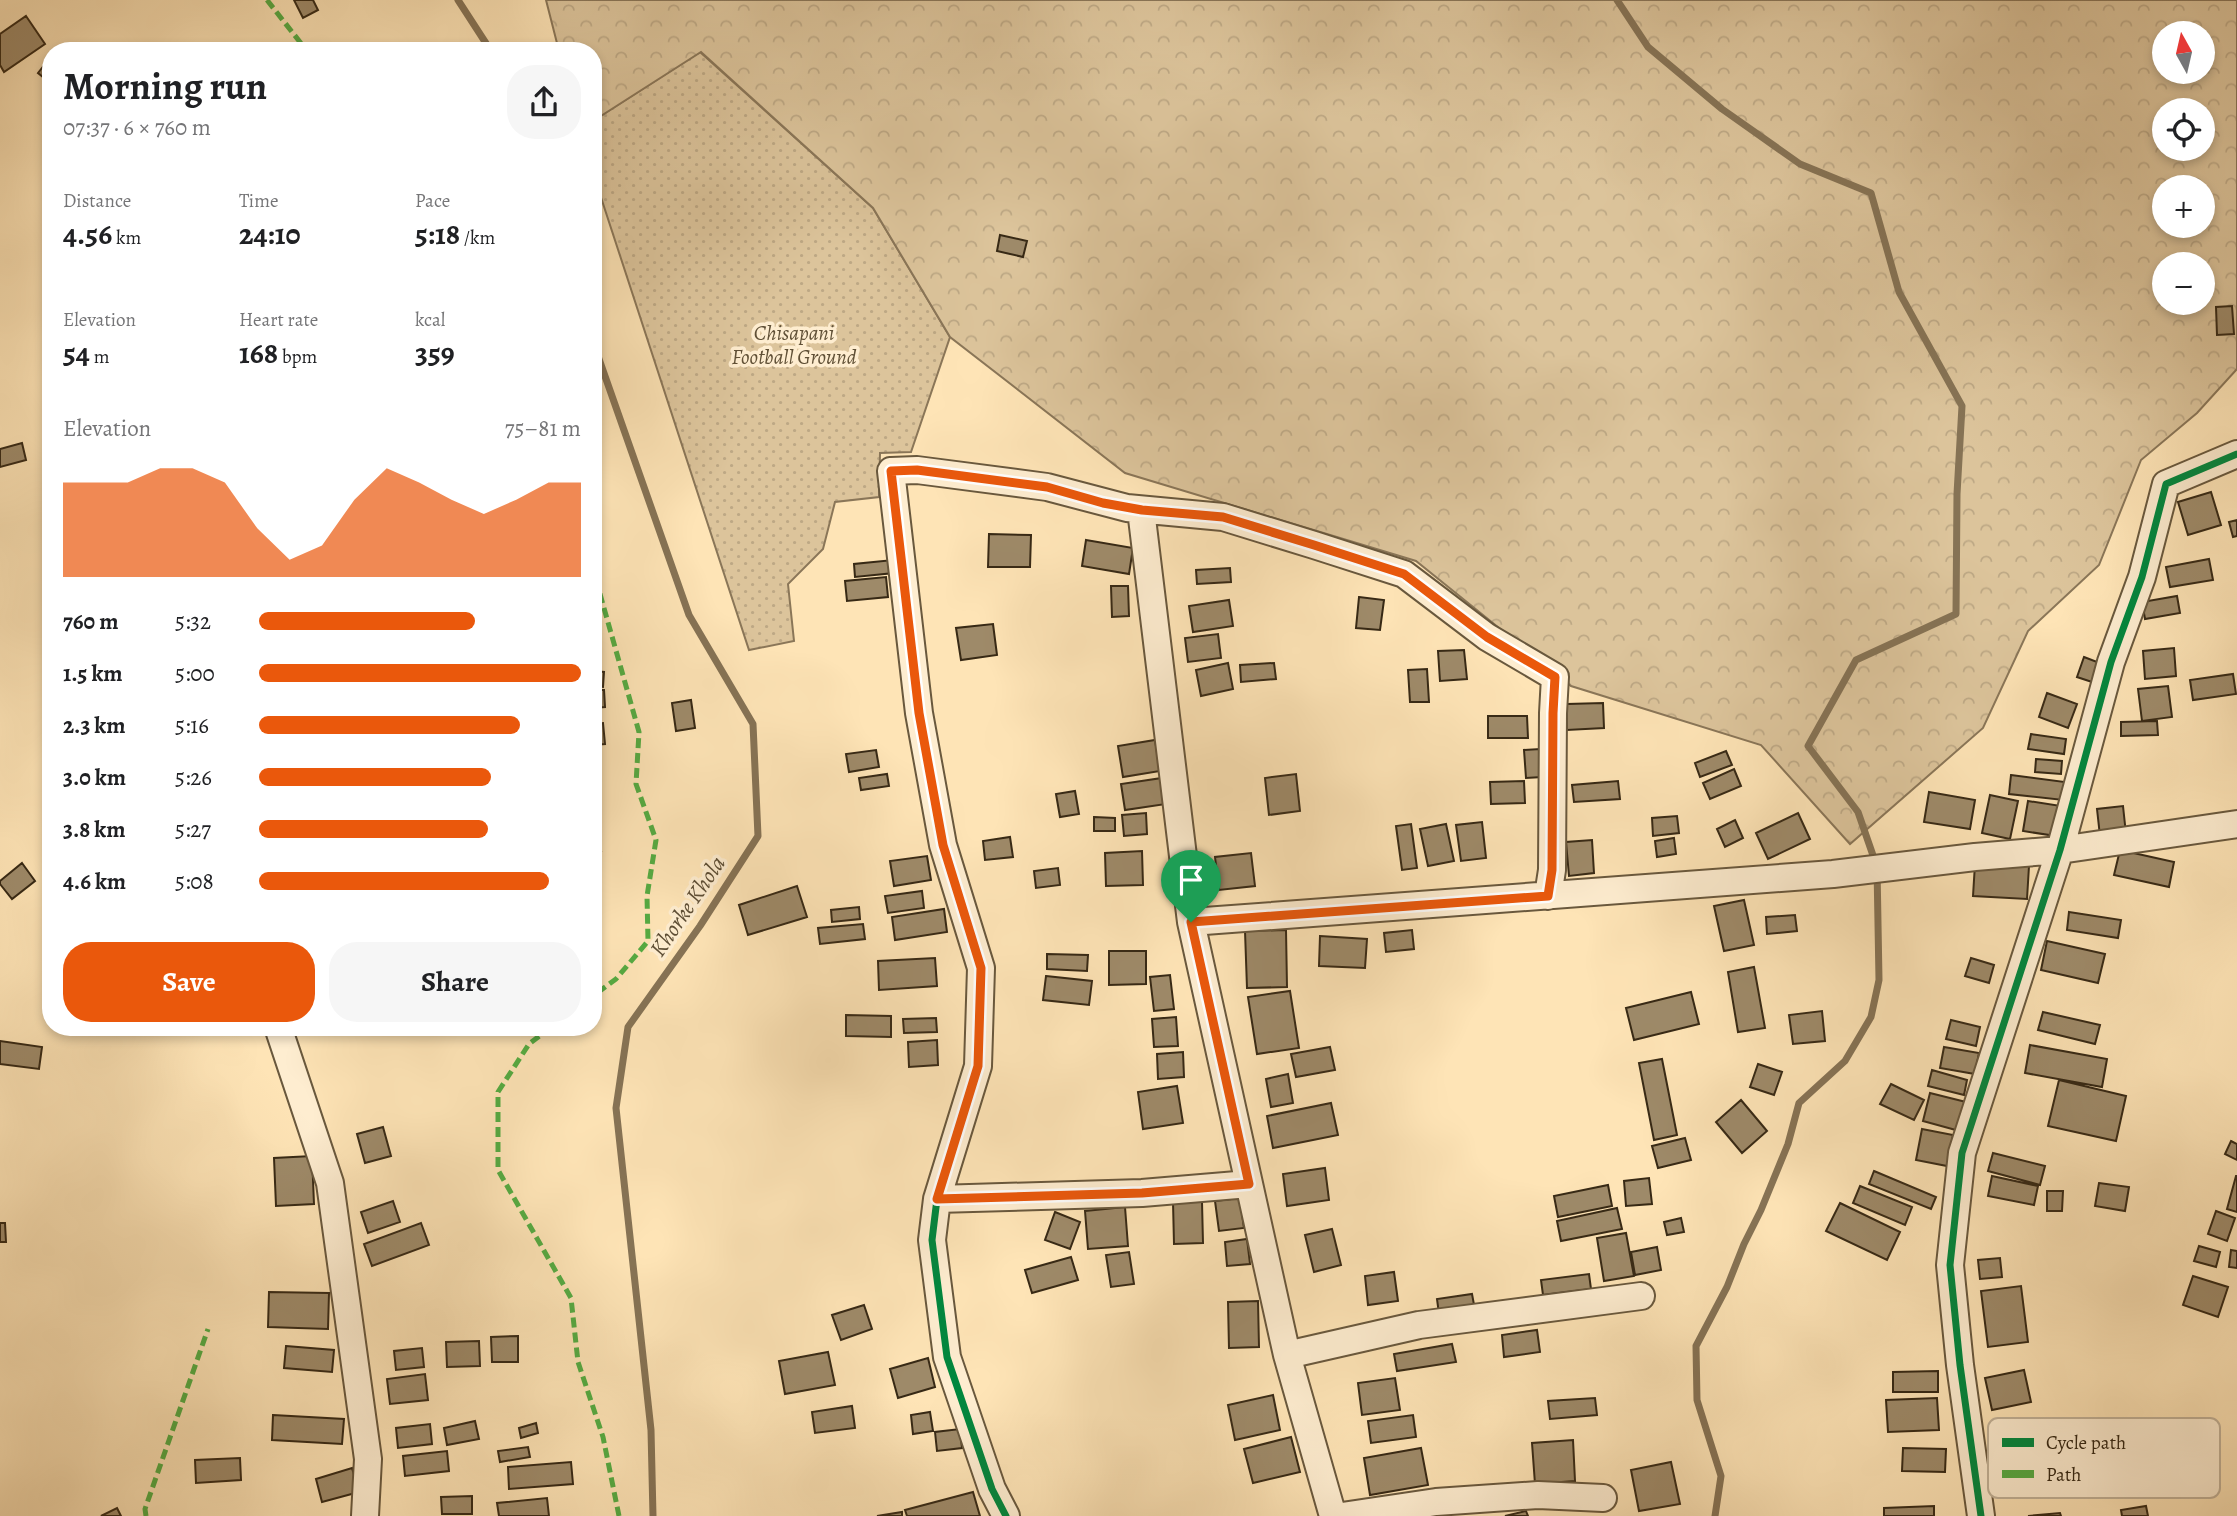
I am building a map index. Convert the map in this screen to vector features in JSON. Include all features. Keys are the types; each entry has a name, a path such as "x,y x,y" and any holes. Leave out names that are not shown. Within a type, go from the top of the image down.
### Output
{"street":[{"path":"1981,1516 1950,1265 1962,1153 2060,850 2111,662 2142,577 2166,484 2237,453"},
{"path":"1006,1516 992,1489 947,1357 932,1240 937,1199 978,1066 981,968 943,845 919,713 891,471 917,470 1047,487 1103,503 1142,510 1223,517 1404,574 1487,637 1555,677 1552,870 1548,896"},
{"path":"1142,510 1191,922 1287,1355 1333,1516"},
{"path":"1191,922 1833,874 1951,859 2060,850 2237,824"},
{"path":"281,1036 330,1183 368,1459 365,1516"},
{"path":"937,1199 1142,1193 1249,1184"},
{"path":"1287,1355 1419,1325 1641,1296"},
{"path":"1342,1516 1436,1502 1538,1495 1603,1498"}],"green space":[{"path":"546,0 2237,0 2237,369 2197,413 2141,460 2099,565 2028,631 1983,728 1850,844 1761,745 1571,686 1416,561 1125,473 950,337 873,208 701,52 602,115 602,42 557,42"},
{"name":"Chisapani Football Ground","path":"700,52 873,208 950,337 911,452 880,453 879,497 835,502 823,549 788,584 794,641 749,650 602,201 602,115"}],"building":[{"path":"294,0 313,0 318,10 303,18"},
{"path":"26,16 44,42 42,46 4,72 0,65 0,34"},
{"path":"1000,235 1027,241 1023,257 997,251"},
{"path":"2232,306 2234,334 2217,335 2216,307"},
{"path":"22,443 26,460 0,467 0,449"},
{"path":"2211,492 2221,525 2188,535 2178,502"},
{"path":"2237,520 2237,536 2233,537 2229,522"},
{"path":"989,534 1031,535 1030,567 988,567"},
{"path":"1086,540 1133,548 1129,574 1082,566"},
{"path":"2209,559 2213,580 2170,587 2166,567"},
{"path":"893,560 894,573 855,577 854,564"},
{"path":"1230,568 1231,582 1197,584 1196,570"},
{"path":"886,577 888,597 847,601 845,581"},
{"path":"1111,586 1128,586 1129,616 1112,617"},
{"path":"2177,596 2180,613 2145,619 2142,602"},
{"path":"1359,597 1384,600 1380,630 1356,628"},
{"path":"1229,600 1233,626 1193,632 1189,606"},
{"path":"993,624 997,655 961,660 956,628"},
{"path":"1218,634 1221,658 1188,662 1185,638"},
{"path":"2174,648 2176,676 2145,679 2143,651"},
{"path":"1464,650 1467,679 1440,681 1438,651"},
{"path":"2084,657 2105,665 2098,684 2077,677"},
{"path":"1228,663 1233,689 1201,696 1196,670"},
{"path":"1274,663 1276,679 1241,682 1240,665"},
{"path":"1427,669 1429,702 1410,702 1408,670"},
{"path":"2233,674 2236,694 2193,700 2190,680"},
{"path":"2168,686 2172,717 2142,721 2138,689"},
{"path":"602,690 604,690 605,707 602,707"},
{"path":"2047,693 2077,704 2068,728 2039,717"},
{"path":"691,700 695,728 676,731 672,703"},
{"path":"1603,703 1604,728 1567,730 1567,704"},
{"path":"1488,716 1527,716 1528,738 1488,738"},
{"path":"2157,721 2158,735 2121,736 2121,722"},
{"path":"602,723 605,744 602,744"},
{"path":"2031,734 2066,739 2064,754 2028,749"},
{"path":"1155,740 1160,771 1123,777 1118,746"},
{"path":"1540,749 1542,777 1526,778 1524,750"},
{"path":"876,750 879,767 849,772 846,754"},
{"path":"1726,751 1732,765 1700,777 1695,763"},
{"path":"2036,759 2062,761 2061,774 2035,772"},
{"path":"1734,769 1741,786 1710,799 1703,783"},
{"path":"887,774 889,786 861,790 859,778"},
{"path":"1296,774 1300,811 1269,815 1265,778"},
{"path":"2011,775 2065,782 2063,800 2009,794"},
{"path":"1162,778 1166,804 1125,810 1121,784"},
{"path":"1524,781 1525,803 1491,804 1490,782"},
{"path":"1618,781 1620,799 1574,802 1572,785"},
{"path":"1075,791 1079,814 1060,817 1056,794"},
{"path":"1929,792 1975,800 1970,829 1924,822"},
{"path":"1990,795 2018,801 2010,839 1982,833"},
{"path":"2028,801 2061,806 2056,836 2023,831"},
{"path":"2123,806 2126,834 2100,836 2097,809"},
{"path":"1146,813 1147,834 1124,836 1122,815"},
{"path":"1798,813 1810,839 1768,859 1756,833"},
{"path":"1677,816 1679,833 1653,836 1652,818"},
{"path":"1094,817 1115,818 1115,831 1094,831"},
{"path":"1735,820 1743,838 1725,847 1717,829"},
{"path":"1482,822 1486,858 1461,861 1456,825"},
{"path":"1411,824 1417,868 1402,870 1396,826"},
{"path":"1446,824 1454,861 1428,866 1420,829"},
{"path":"1010,837 1013,857 985,860 983,841"},
{"path":"1674,838 1676,854 1657,857 1655,841"},
{"path":"1592,840 1594,873 1569,876 1566,842"},
{"path":"2120,850 2174,862 2169,887 2114,875"},
{"path":"1142,851 1143,885 1106,886 1105,853"},
{"path":"1251,853 1255,886 1219,890 1215,857"},
{"path":"927,856 931,880 894,886 890,861"},
{"path":"22,863 35,881 12,899 0,881"},
{"path":"1975,864 2029,866 2027,899 1973,896"},
{"path":"1058,868 1060,885 1036,888 1034,871"},
{"path":"797,886 807,917 748,935 739,905"},
{"path":"922,891 924,908 888,913 885,896"},
{"path":"1744,900 1754,945 1724,951 1714,906"},
{"path":"859,907 860,919 832,922 831,910"},
{"path":"944,909 947,932 895,940 892,917"},
{"path":"2069,912 2121,920 2118,938 2067,930"},
{"path":"1795,915 1797,931 1767,934 1766,917"},
{"path":"863,924 865,939 820,944 818,928"},
{"path":"1286,930 1287,987 1247,988 1245,931"},
{"path":"1412,930 1414,949 1386,952 1384,933"},
{"path":"1320,936 1367,939 1365,968 1319,966"},
{"path":"2047,941 2105,954 2098,983 2041,970"},
{"path":"1109,951 1146,951 1146,984 1109,985"},
{"path":"1047,954 1088,955 1087,971 1047,969"},
{"path":"935,958 937,986 879,990 878,961"},
{"path":"1971,958 1994,965 1989,983 1965,976"},
{"path":"1754,967 1765,1028 1738,1032 1728,972"},
{"path":"1170,975 1174,1009 1154,1011 1150,977"},
{"path":"1046,976 1092,981 1089,1005 1043,1000"},
{"path":"1290,991 1299,1048 1257,1054 1248,997"},
{"path":"1691,992 1699,1024 1634,1040 1626,1008"},
{"path":"1822,1011 1825,1041 1793,1044 1789,1015"},
{"path":"2043,1012 2100,1025 2095,1044 2038,1030"},
{"path":"846,1015 891,1016 891,1037 846,1036"},
{"path":"1176,1017 1178,1046 1154,1047 1152,1019"},
{"path":"936,1018 937,1032 904,1033 903,1019"},
{"path":"1951,1020 1980,1027 1976,1046 1946,1039"},
{"path":"937,1040 938,1065 909,1067 908,1042"},
{"path":"0,1041 42,1047 39,1069 0,1064"},
{"path":"2030,1045 2107,1059 2102,1087 2025,1073"},
{"path":"1330,1047 1335,1070 1296,1077 1291,1054"},
{"path":"1944,1047 1979,1053 1975,1074 1940,1068"},
{"path":"1183,1052 1184,1077 1158,1079 1157,1054"},
{"path":"1662,1059 1677,1135 1654,1140 1639,1063"},
{"path":"1758,1064 1782,1072 1774,1095 1750,1087"},
{"path":"1932,1070 1967,1080 1964,1095 1928,1086"},
{"path":"1288,1074 1293,1103 1271,1107 1266,1079"},
{"path":"2059,1080 2126,1096 2116,1141 2048,1126"},
{"path":"1891,1084 1924,1100 1914,1120 1880,1104"},
{"path":"1177,1086 1183,1123 1143,1129 1138,1092"},
{"path":"1930,1093 1970,1103 1963,1132 1923,1121"},
{"path":"1741,1100 1767,1131 1742,1153 1716,1122"},
{"path":"1331,1103 1338,1135 1273,1148 1267,1116"},
{"path":"383,1127 391,1156 365,1163 357,1134"},
{"path":"1922,1129 1953,1135 1947,1166 1916,1160"},
{"path":"1685,1138 1691,1160 1658,1168 1652,1146"},
{"path":"2231,1141 2237,1144 2237,1160 2225,1154"},
{"path":"1993,1153 2045,1166 2040,1185 1988,1171"},
{"path":"312,1156 314,1204 276,1206 274,1158"},
{"path":"1325,1168 1329,1200 1287,1206 1283,1174"},
{"path":"1874,1171 1936,1197 1931,1209 1869,1184"},
{"path":"1992,1176 2038,1186 2034,1205 1988,1196"},
{"path":"2237,1176 2237,1212 2227,1209"},
{"path":"1649,1178 1652,1204 1626,1206 1624,1181"},
{"path":"2099,1183 2129,1187 2125,1211 2095,1206"},
{"path":"1608,1185 1612,1206 1558,1217 1554,1196"},
{"path":"1860,1186 1912,1207 1905,1225 1853,1203"},
{"path":"2047,1191 2063,1191 2062,1211 2047,1211"},
{"path":"1240,1198 1244,1228 1219,1231 1215,1201"},
{"path":"393,1201 400,1222 368,1233 361,1212"},
{"path":"1173,1202 1202,1202 1203,1243 1174,1244"},
{"path":"1840,1203 1900,1232 1887,1260 1826,1231"},
{"path":"1125,1207 1128,1246 1088,1249 1085,1211"},
{"path":"1617,1208 1622,1229 1561,1241 1557,1221"},
{"path":"2216,1211 2235,1218 2227,1241 2208,1234"},
{"path":"1055,1212 1080,1222 1070,1249 1045,1240"},
{"path":"1681,1218 1684,1232 1667,1235 1664,1222"},
{"path":"0,1223 5,1223 6,1242 0,1242"},
{"path":"421,1223 429,1245 372,1266 364,1244"},
{"path":"1332,1229 1341,1265 1314,1272 1305,1235"},
{"path":"1626,1233 1634,1276 1604,1281 1597,1238"},
{"path":"1247,1239 1250,1264 1227,1266 1225,1242"},
{"path":"2199,1246 2220,1252 2216,1267 2194,1261"},
{"path":"1657,1247 1661,1270 1635,1275 1631,1252"},
{"path":"2231,1250 2237,1251 2237,1268 2229,1267"},
{"path":"1129,1252 1134,1284 1111,1287 1106,1255"},
{"path":"1071,1257 1078,1280 1032,1293 1025,1270"},
{"path":"2000,1258 2002,1277 1980,1279 1978,1260"},
{"path":"1394,1272 1398,1301 1368,1305 1365,1276"},
{"path":"1589,1274 1591,1289 1543,1295 1541,1280"},
{"path":"2193,1276 2228,1287 2218,1317 2183,1305"},
{"path":"2021,1286 2028,1342 1988,1347 1981,1291"},
{"path":"269,1292 329,1293 328,1329 268,1327"},
{"path":"1472,1294 1475,1310 1439,1314 1437,1299"},
{"path":"1258,1301 1259,1347 1229,1348 1228,1302"},
{"path":"864,1305 872,1329 841,1340 832,1315"},
{"path":"1537,1330 1540,1352 1504,1357 1502,1335"},
{"path":"518,1336 518,1362 492,1362 491,1337"},
{"path":"479,1341 480,1366 447,1367 446,1342"},
{"path":"1452,1344 1456,1362 1397,1371 1394,1354"},
{"path":"286,1346 334,1350 332,1372 284,1368"},
{"path":"422,1348 424,1367 396,1370 394,1351"},
{"path":"828,1352 835,1385 785,1394 779,1361"},
{"path":"928,1358 935,1387 898,1398 890,1369"},
{"path":"2024,1370 2031,1402 1992,1410 1985,1378"},
{"path":"1938,1371 1938,1392 1893,1392 1893,1372"},
{"path":"425,1374 428,1400 390,1404 387,1379"},
{"path":"1395,1378 1400,1410 1362,1415 1358,1383"},
{"path":"1273,1395 1280,1430 1235,1440 1228,1405"},
{"path":"1595,1398 1597,1415 1550,1419 1548,1401"},
{"path":"1937,1398 1939,1430 1888,1432 1886,1400"},
{"path":"852,1406 855,1428 815,1433 812,1412"},
{"path":"930,1412 933,1431 913,1434 911,1415"},
{"path":"273,1415 344,1419 342,1444 272,1440"},
{"path":"1413,1415 1416,1437 1371,1443 1368,1421"},
{"path":"475,1421 479,1439 447,1445 444,1428"},
{"path":"536,1423 538,1433 521,1438 519,1428"},
{"path":"430,1424 432,1444 398,1448 396,1428"},
{"path":"960,1429 962,1448 937,1451 935,1432"},
{"path":"1291,1437 1300,1472 1253,1483 1244,1449"},
{"path":"1573,1440 1575,1481 1535,1484 1532,1443"},
{"path":"528,1447 530,1457 500,1462 498,1451"},
{"path":"1421,1448 1428,1485 1370,1495 1364,1458"},
{"path":"1903,1448 1946,1449 1945,1472 1902,1471"},
{"path":"447,1451 449,1471 405,1476 403,1456"},
{"path":"240,1458 241,1480 196,1483 195,1460"},
{"path":"571,1462 573,1484 509,1489 508,1467"},
{"path":"1671,1462 1680,1504 1639,1511 1631,1470"},
{"path":"352,1468 359,1492 322,1502 316,1479"},
{"path":"973,1492 980,1516 907,1516 905,1510"},
{"path":"472,1496 472,1514 442,1514 441,1497"},
{"path":"547,1498 549,1516 499,1516 497,1503"},
{"path":"1934,1506 1934,1516 1884,1516 1884,1508"},
{"path":"2146,1506 2148,1516 2122,1516 2121,1510"},
{"path":"117,1508 121,1516 101,1516"},
{"path":"1526,1511 1528,1516 1505,1516"},
{"path":"902,1512 902,1516 877,1516"},
{"path":"2060,1513 2061,1516 2028,1516"}],"waterway":[{"name":"Khorke Khola","path":"458,0 485,42"},
{"path":"1617,0 1648,47 1722,109 1800,164 1871,193 1899,292 1962,406 1957,494 1956,614 1856,660 1808,746 1858,812 1877,867 1879,980 1871,1017 1845,1061 1799,1103 1788,1144 1761,1210 1727,1287 1696,1346 1697,1400 1721,1476 1715,1516"},
{"name":"Khorke Khola","path":"602,368 689,615 753,724 758,836 700,926 628,1027 616,1108 651,1430 653,1516"}],"marked path":[{"path":"267,0 300,42"},
{"path":"602,601 639,732 636,784 656,840 647,896 648,941 616,979 602,989"},
{"path":"539,1036 529,1044 498,1092 498,1170 571,1298 578,1362 603,1437 619,1516"},
{"path":"146,1516 145,1509 208,1329"}],"cycle path":[{"path":"1981,1516 1960,1365 1950,1265 1962,1153 2060,850 2111,662 2142,577 2166,484 2237,454"},
{"path":"1006,1516 992,1489 947,1357 932,1240 937,1199 978,1066 981,968 943,845 919,713 891,471 917,470 1047,487 1127,508 1223,517 1404,574 1487,637 1555,677 1552,870 1548,896"}],"route":[{"path":"917,470 1047,487 1127,508 1223,517 1314,545 1404,574 1487,637 1555,677 1552,870 1548,896 1191,922 1249,1184 1142,1193 937,1199 978,1066 981,968 943,845 919,713 891,471 917,470"}]}
